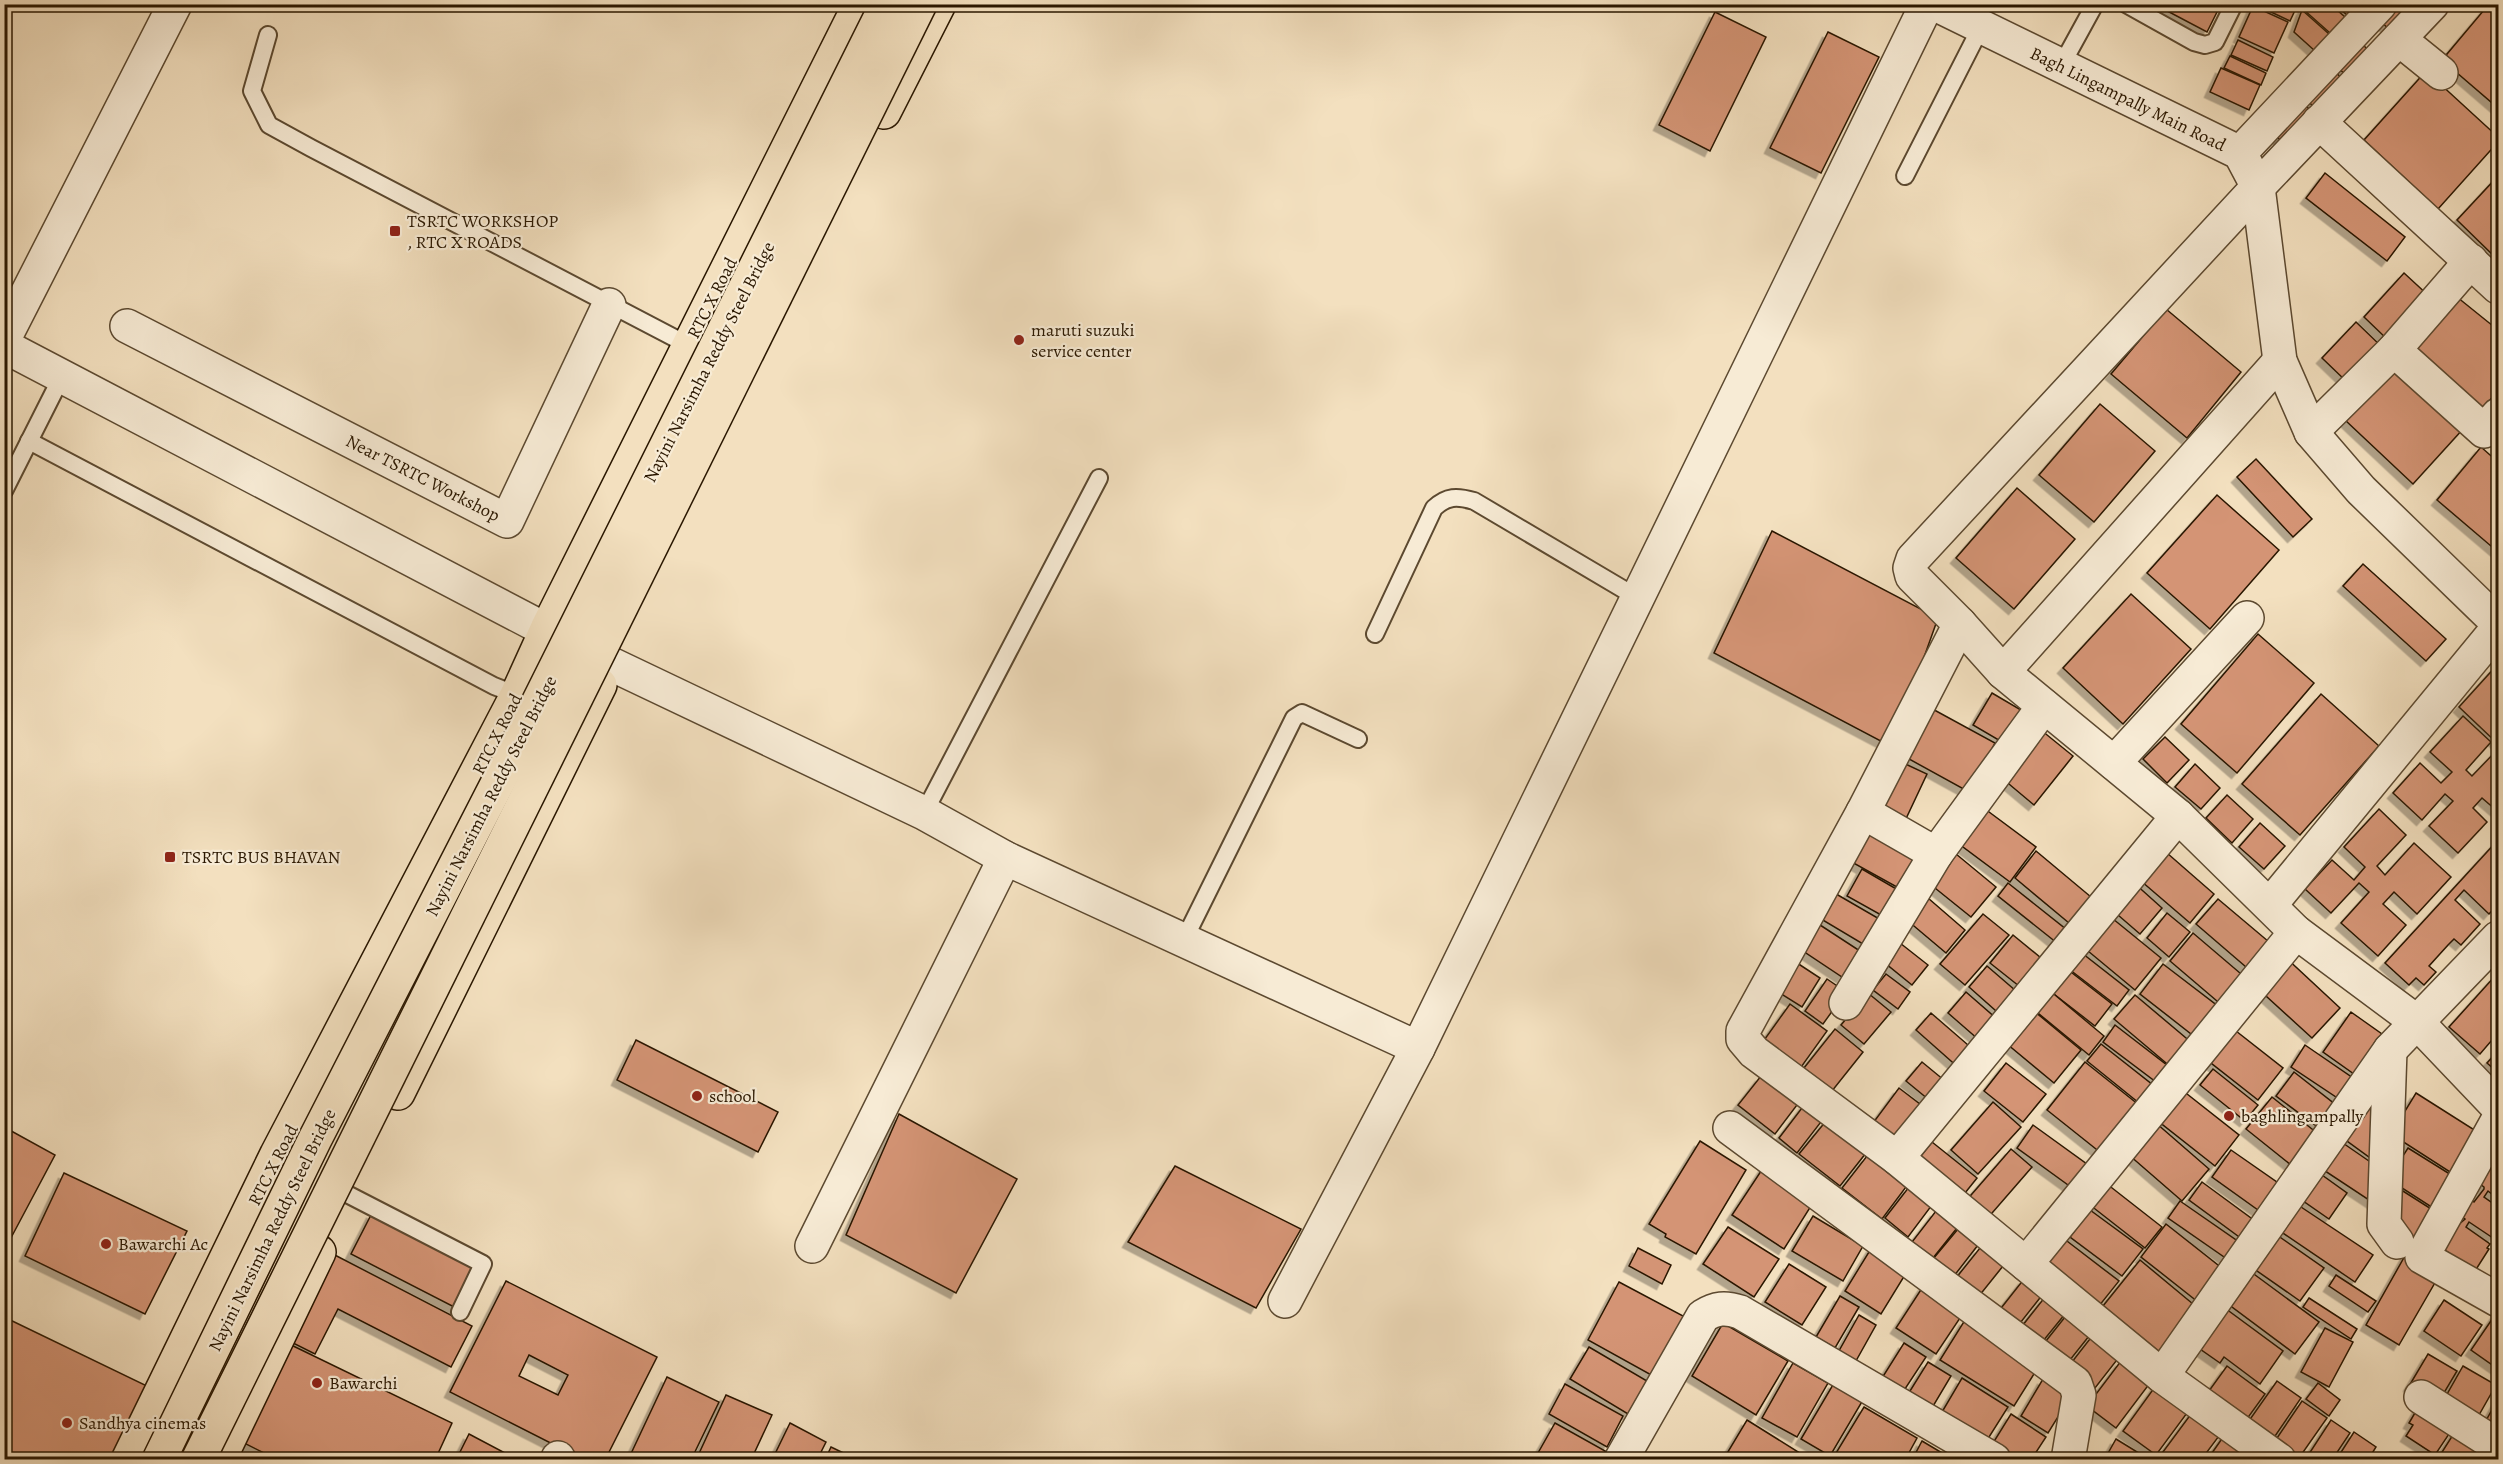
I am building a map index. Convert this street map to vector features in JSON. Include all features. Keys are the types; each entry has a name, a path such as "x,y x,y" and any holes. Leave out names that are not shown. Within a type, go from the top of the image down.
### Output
{"main road":[{"name":"RTC X Road","path":"142,1453 277,1154 518,695 548,629 688,345 860,4"},
{"name":"Nayini Narsimha Reddy Steel Bridge","path":"142,1453 315,1139 519,742 887,4"},
{"name":"Nayini Narsimha Reddy Steel Bridge","path":"198,1460 920,4"},
{"path":"219,1460 347,1194 502,888 939,4"},
{"path":"142,1453 168,1460"}],"street":[{"path":"4,339 175,4"},
{"path":"2240,153 2380,4"},
{"path":"2432,4 2258,187 1913,559 1910,568 1912,576 2003,672 2178,816 2296,932 2417,1022 2499,1107"},
{"path":"1285,1301 1418,1048 1638,598 1942,6"},
{"name":"Bagh Lingampally Main Road","path":"1942,6 2240,153 2258,187 2280,361 2311,432 2361,490 2499,623"},
{"path":"2399,39 2441,74"},
{"path":"2319,122 2499,287"},
{"path":"2311,432 2394,350 2471,261"},
{"name":"Near TSRTC Workshop","path":"127,326 507,521 609,305"},
{"path":"4,346 611,664 924,813 1005,858 1418,1048"},
{"path":"2394,350 2484,431 2499,415"},
{"path":"2003,672 2280,361"},
{"path":"2114,763 2247,618"},
{"path":"1959,624 1863,812 1743,1030 1743,1039 1754,1052 1897,1158 2162,1376 2279,1460"},
{"path":"2270,905 2499,628"},
{"path":"1846,1003 1936,854 2044,706"},
{"path":"1863,812 1936,854"},
{"path":"1897,1158 2178,816"},
{"path":"812,1246 1005,858"},
{"path":"2026,1264 2296,932"},
{"path":"2162,1376 2390,1050 2499,938"},
{"path":"2390,1050 2384,1224 2397,1242"},
{"path":"2499,1120 2422,1257 2499,1300"},
{"path":"1730,1128 2075,1383 2079,1395 2068,1460"},
{"path":"1621,1460 1703,1316 1713,1310 1726,1307 1740,1312 1994,1460"},
{"path":"2421,1397 2499,1446"}],"lane":[{"path":"2061,66 2095,4"},
{"path":"2126,4 2194,42 2205,45 2215,42 2234,4"},
{"path":"1905,176 1981,27"},
{"path":"268,35 252,92 269,124 688,345"},
{"path":"4,491 62,376"},
{"path":"29,441 494,686 518,695"},
{"path":"924,813 1099,478"},
{"path":"1375,634 1434,508 1443,500 1457,496 1474,501 1638,598"},
{"path":"1184,940 1294,718 1302,713 1358,739"},
{"path":"347,1194 483,1264 460,1312"}],"building":[{"path":"2154,4 2221,4 2207,32"},
{"path":"2254,4 2294,4 2297,6 2290,21"},
{"path":"2305,4 2330,4 2345,17 2330,33 2303,9"},
{"path":"2334,4 2356,4 2347,15"},
{"path":"2397,4 2426,4 2397,36 2381,22"},
{"path":"2489,4 2498,7 2498,108 2442,60"},
{"path":"2253,6 2288,22 2274,53 2239,37"},
{"path":"2302,10 2329,34 2315,51 2294,32"},
{"path":"1715,12 1766,37 1710,151 1659,125"},
{"path":"1828,32 1879,57 1821,173 1770,148"},
{"path":"2238,40 2273,57 2267,71 2231,55"},
{"path":"2357,40 2371,52 2349,78 2335,65"},
{"path":"2230,56 2266,73 2261,85 2224,68"},
{"path":"2330,67 2349,85 2322,114 2303,97"},
{"path":"2221,68 2260,85 2249,110 2210,92"},
{"path":"2426,71 2498,137 2498,142 2438,209 2364,140"},
{"path":"2301,101 2311,111 2281,141 2271,130"},
{"path":"2325,173 2405,237 2387,261 2306,198"},
{"path":"2498,176 2498,260 2457,220"},
{"path":"2404,273 2430,297 2389,341 2364,317"},
{"path":"2457,297 2498,330 2498,390 2483,409 2413,352"},
{"path":"2166,309 2241,372 2187,438 2111,374"},
{"path":"2356,322 2382,347 2348,383 2322,358"},
{"path":"2395,366 2463,429 2413,484 2345,420"},
{"path":"2100,404 2155,451 2094,522 2039,475"},
{"path":"2481,447 2498,462 2498,552 2437,500"},
{"path":"2256,459 2312,519 2293,537 2237,477"},
{"path":"2017,488 2075,539 2014,609 1956,558"},
{"path":"2217,495 2279,550 2210,629 2147,573"},
{"path":"1772,531 1938,618 1892,747 1714,653"},
{"path":"2363,564 2446,639 2426,661 2343,586"},
{"path":"2131,594 2191,649 2123,724 2063,668"},
{"path":"2258,634 2314,683 2237,773 2181,724"},
{"path":"2498,664 2498,744 2459,707"},
{"path":"1992,693 2021,710 2002,742 1973,725"},
{"path":"2321,694 2379,746 2300,835 2242,784"},
{"path":"1927,706 1995,743 1969,792 1900,754"},
{"path":"2463,716 2491,742 2466,770 2472,776 2498,749 2498,808 2496,810 2482,798 2473,808 2487,822 2458,853 2429,826 2453,801 2445,794 2422,820 2393,793 2420,763 2441,783 2452,772 2430,752"},
{"path":"2036,726 2073,756 2034,805 1997,774"},
{"path":"2165,737 2189,760 2167,783 2143,759"},
{"path":"1899,761 1927,774 1903,825 1875,812"},
{"path":"2195,764 2220,788 2201,809 2175,787"},
{"path":"2227,795 2253,819 2232,843 2206,818"},
{"path":"1977,803 2036,847 2010,882 1951,838"},
{"path":"2379,809 2406,835 2377,866 2385,875 2414,843 2451,877 2417,914 2394,892 2383,904 2406,925 2378,956 2341,923 2369,892 2359,883 2331,913 2305,889 2332,860 2354,880 2365,867 2344,847"},
{"path":"2260,823 2285,846 2264,869 2239,847"},
{"path":"1865,830 1921,861 1904,891 1848,860"},
{"path":"2498,840 2498,904 2489,914 2464,890 2455,900 2480,924 2461,945 2454,939 2448,945 2429,966 2436,972 2424,985 2416,978 2409,985 2385,963"},
{"path":"2159,846 2214,894 2190,923 2134,875"},
{"path":"1950,849 1996,887 1971,917 1925,880"},
{"path":"2036,851 2091,897 2069,923 2015,878"},
{"path":"1862,869 1905,894 1890,920 1847,896"},
{"path":"2133,882 2162,908 2140,934 2111,909"},
{"path":"2008,883 2067,930 2057,943 1998,896"},
{"path":"1831,891 1888,924 1873,950 1816,916"},
{"path":"1928,898 1965,930 1946,953 1908,921"},
{"path":"2218,899 2275,947 2253,973 2196,924"},
{"path":"2167,913 2190,932 2169,957 2147,938"},
{"path":"1983,914 2009,935 1965,985 1940,964"},
{"path":"2107,914 2161,958 2135,990 2082,946"},
{"path":"1817,923 1860,951 1842,977 1800,949"},
{"path":"2193,933 2247,979 2224,1007 2170,961"},
{"path":"2013,935 2046,962 2024,990 1990,963"},
{"path":"1900,943 1928,965 1912,985 1885,963"},
{"path":"2078,950 2129,990 2117,1006 2065,966"},
{"path":"2283,955 2340,1008 2312,1038 2255,986"},
{"path":"1791,959 1820,978 1802,1007 1772,988"},
{"path":"2163,964 2223,1010 2200,1041 2140,994"},
{"path":"1987,966 2023,997 2004,1018 1969,987"},
{"path":"2067,969 2112,1004 2095,1026 2050,991"},
{"path":"1886,974 1910,992 1898,1009 1873,990"},
{"path":"2495,976 2498,979 2498,1033 2480,1054 2449,1027"},
{"path":"1827,979 1846,992 1823,1024 1805,1011"},
{"path":"2049,990 2104,1036 2089,1055 2033,1009"},
{"path":"1966,992 1997,1019 1979,1040 1948,1013"},
{"path":"1868,993 1891,1012 1864,1044 1841,1025"},
{"path":"2135,995 2192,1043 2172,1068 2114,1019"},
{"path":"1790,1004 1827,1031 1799,1070 1762,1043"},
{"path":"2028,1006 2081,1050 2054,1083 2001,1039"},
{"path":"2351,1012 2389,1039 2361,1079 2323,1052"},
{"path":"1931,1013 1975,1051 1960,1069 1916,1030"},
{"path":"2115,1025 2172,1069 2160,1085 2103,1042"},
{"path":"1835,1029 1863,1052 1828,1096 1800,1073"},
{"path":"2236,1031 2283,1068 2258,1100 2211,1063"},
{"name":"school","path":"636,1040 778,1112 758,1152 617,1080"},
{"path":"2101,1044 2158,1089 2144,1107 2087,1061"},
{"path":"2305,1045 2353,1078 2339,1099 2291,1067"},
{"path":"2498,1051 2498,1082 2493,1077 2497,1072 2487,1063"},
{"path":"1922,1062 1950,1085 1934,1104 1906,1081"},
{"path":"2085,1062 2144,1109 2106,1157 2047,1110"},
{"path":"2006,1063 2046,1094 2023,1122 1984,1091"},
{"path":"2385,1066 2380,1165 2336,1133"},
{"path":"2213,1069 2258,1105 2245,1121 2200,1085"},
{"path":"2294,1072 2336,1105 2319,1128 2276,1096"},
{"path":"1761,1076 1797,1105 1775,1134 1738,1105"},
{"path":"1899,1088 1929,1111 1899,1149 1870,1127"},
{"path":"2182,1090 2239,1135 2215,1166 2158,1121"},
{"path":"2416,1093 2476,1131 2450,1172 2391,1134"},
{"path":"2272,1097 2317,1133 2291,1165 2246,1129"},
{"path":"1993,1102 2021,1127 1978,1174 1951,1150"},
{"path":"1805,1104 1824,1118 1797,1153 1779,1138"},
{"path":"899,1114 1017,1179 956,1293 846,1235"},
{"path":"1826,1121 1866,1153 1840,1186 1799,1154"},
{"path":"2156,1123 2209,1169 2182,1201 2129,1155"},
{"path":"2033,1125 2091,1167 2075,1190 2017,1148"},
{"path":"4,1127 55,1155 4,1251"},
{"path":"2337,1139 2382,1170 2378,1206 2319,1167"},
{"path":"1700,1141 1746,1170 1696,1254 1665,1237 1666,1234 1649,1224"},
{"path":"1932,1142 1977,1178 1961,1198 1916,1162"},
{"path":"2408,1148 2453,1176 2433,1208 2388,1179"},
{"path":"2011,1149 2032,1167 1986,1220 1965,1202"},
{"path":"2231,1150 2284,1187 2265,1215 2212,1177"},
{"path":"1867,1156 1906,1187 1882,1219 1842,1188"},
{"path":"1765,1165 1816,1198 1784,1249 1732,1215"},
{"path":"2486,1165 2498,1173 2498,1199 2488,1191 2484,1197 2498,1207 2498,1229 2493,1238 2469,1222 2466,1227 2490,1244 2475,1271 2436,1244 2465,1219 2455,1212 2466,1196 2474,1202 2484,1189 2476,1181"},
{"path":"1175,1166 1301,1229 1256,1308 1128,1242"},
{"path":"2315,1170 2347,1193 2329,1219 2296,1196"},
{"name":"Bawarchi Ac","path":"64,1173 187,1231 145,1314 25,1256"},
{"path":"2202,1182 2255,1221 2242,1239 2189,1200"},
{"path":"2107,1184 2162,1227 2145,1248 2090,1205"},
{"path":"2395,1186 2436,1212 2418,1241 2390,1224"},
{"path":"1909,1187 1932,1205 1908,1237 1885,1218"},
{"path":"2180,1201 2239,1242 2227,1259 2168,1218"},
{"path":"2295,1203 2373,1255 2355,1282 2277,1229"},
{"path":"2090,1210 2143,1249 2122,1276 2070,1237"},
{"path":"1936,1211 1957,1228 1933,1258 1912,1242"},
{"path":"372,1213 479,1268 458,1309 351,1254"},
{"path":"1813,1216 1863,1246 1843,1281 1792,1251"},
{"path":"2166,1224 2223,1269 2198,1302 2141,1257"},
{"path":"1728,1227 1779,1259 1754,1297 1703,1264"},
{"path":"1958,1229 1978,1245 1954,1276 1933,1259"},
{"path":"2274,1233 2324,1268 2300,1301 2250,1266"},
{"path":"2063,1238 2119,1281 2099,1306 2044,1263"},
{"path":"1872,1247 1908,1270 1881,1314 1845,1291"},
{"path":"1638,1248 1671,1265 1662,1284 1629,1266"},
{"path":"1980,1248 2003,1266 1979,1296 1956,1278"},
{"path":"329,1252 472,1326 451,1367 338,1309 315,1354 285,1339"},
{"path":"2406,1254 2440,1274 2399,1345 2366,1325"},
{"path":"2140,1260 2199,1309 2162,1354 2103,1306"},
{"path":"1789,1264 1826,1287 1802,1325 1765,1302"},
{"path":"2247,1269 2319,1322 2295,1354 2224,1301"},
{"path":"2336,1275 2376,1301 2368,1312 2329,1286"},
{"path":"2024,1279 2043,1294 2017,1327 1998,1312"},
{"path":"506,1281 657,1357 605,1460 584,1460 450,1392","holes":["529,1355 568,1375 558,1395 519,1376"]},
{"path":"1619,1282 1685,1317 1653,1376 1588,1340"},
{"path":"1924,1285 1964,1312 1936,1354 1896,1328"},
{"path":"1840,1296 1859,1307 1835,1348 1816,1337"},
{"path":"2045,1297 2065,1314 2039,1346 2019,1330"},
{"path":"2309,1298 2357,1329 2351,1339 2303,1307"},
{"path":"2444,1300 2482,1325 2461,1356 2424,1331"},
{"path":"2218,1303 2283,1351 2260,1384 2224,1357 2220,1363 2190,1342"},
{"path":"2069,1312 2093,1331 2066,1365 2042,1346"},
{"path":"2498,1313 2498,1369 2471,1350"},
{"path":"1859,1315 1876,1325 1852,1368 1835,1358"},
{"name":"Sandhya cinemas","path":"4,1317 147,1386 112,1460 4,1460"},
{"path":"1965,1320 2039,1366 2014,1406 1940,1360"},
{"path":"1723,1323 1788,1361 1756,1415 1692,1376"},
{"path":"2325,1328 2353,1342 2329,1387 2301,1372"},
{"path":"2093,1335 2120,1356 2095,1388 2068,1367"},
{"name":"Bawarchi","path":"285,1342 452,1423 435,1460 278,1460 238,1440"},
{"path":"1904,1343 1926,1357 1903,1392 1882,1378"},
{"path":"1589,1347 1647,1381 1628,1414 1570,1379"},
{"path":"2428,1354 2457,1371 2438,1403 2409,1386"},
{"path":"2121,1361 2150,1383 2116,1428 2087,1406"},
{"path":"1928,1362 1951,1376 1929,1413 1905,1399"},
{"path":"1793,1363 1828,1383 1797,1437 1762,1418"},
{"path":"2227,1366 2265,1394 2244,1423 2206,1395"},
{"path":"2463,1366 2496,1385 2475,1422 2442,1403"},
{"path":"667,1377 719,1402 691,1460 628,1460"},
{"path":"1962,1378 2008,1407 1984,1445 1939,1417"},
{"path":"2043,1379 2071,1396 2048,1433 2021,1416"},
{"path":"2277,1381 2301,1398 2271,1442 2246,1425"},
{"path":"1834,1383 1863,1400 1830,1456 1801,1439"},
{"path":"2318,1383 2340,1400 2329,1416 2306,1399"},
{"path":"1565,1384 1623,1416 1607,1447 1549,1414"},
{"path":"2157,1384 2190,1409 2156,1455 2123,1431"},
{"path":"726,1395 772,1415 751,1460 696,1460"},
{"path":"2498,1399 2498,1435 2483,1426"},
{"path":"2302,1401 2327,1418 2299,1458 2275,1441"},
{"path":"2419,1406 2453,1428 2435,1455 2406,1436 2413,1425 2409,1423"},
{"path":"1864,1407 1917,1438 1905,1460 1847,1460 1836,1453"},
{"path":"2194,1410 2222,1432 2201,1460 2157,1460"},
{"path":"2011,1414 2046,1437 2031,1460 2019,1460 1993,1443"},
{"path":"1747,1420 1811,1460 1723,1460"},
{"path":"2331,1420 2350,1433 2332,1460 2305,1460"},
{"path":"790,1423 826,1442 817,1460 772,1460"},
{"path":"1555,1423 1607,1452 1603,1460 1534,1460"},
{"path":"2456,1430 2484,1448 2477,1460 2437,1460"},
{"path":"2354,1432 2376,1447 2368,1460 2336,1460"},
{"path":"2226,1433 2254,1460 2207,1460"},
{"path":"469,1434 518,1460 456,1460"},
{"path":"2116,1439 2147,1458 2146,1460 2115,1460 2107,1455"},
{"path":"1922,1441 1954,1460 1912,1460"},
{"path":"831,1447 858,1460 825,1460"}],"place":[{"name":"TSRTC WORKSHOP , RTC X ROADS","path":"395,231"},
{"name":"maruti suzuki service center","path":"1019,340"},
{"name":"TSRTC BUS BHAVAN","path":"170,857"},
{"name":"school","path":"697,1096"},
{"name":"baghlingampally","path":"2229,1116"},
{"name":"Bawarchi Ac","path":"106,1244"},
{"name":"Bawarchi","path":"317,1383"},
{"name":"Sandhya cinemas","path":"67,1423"}]}
